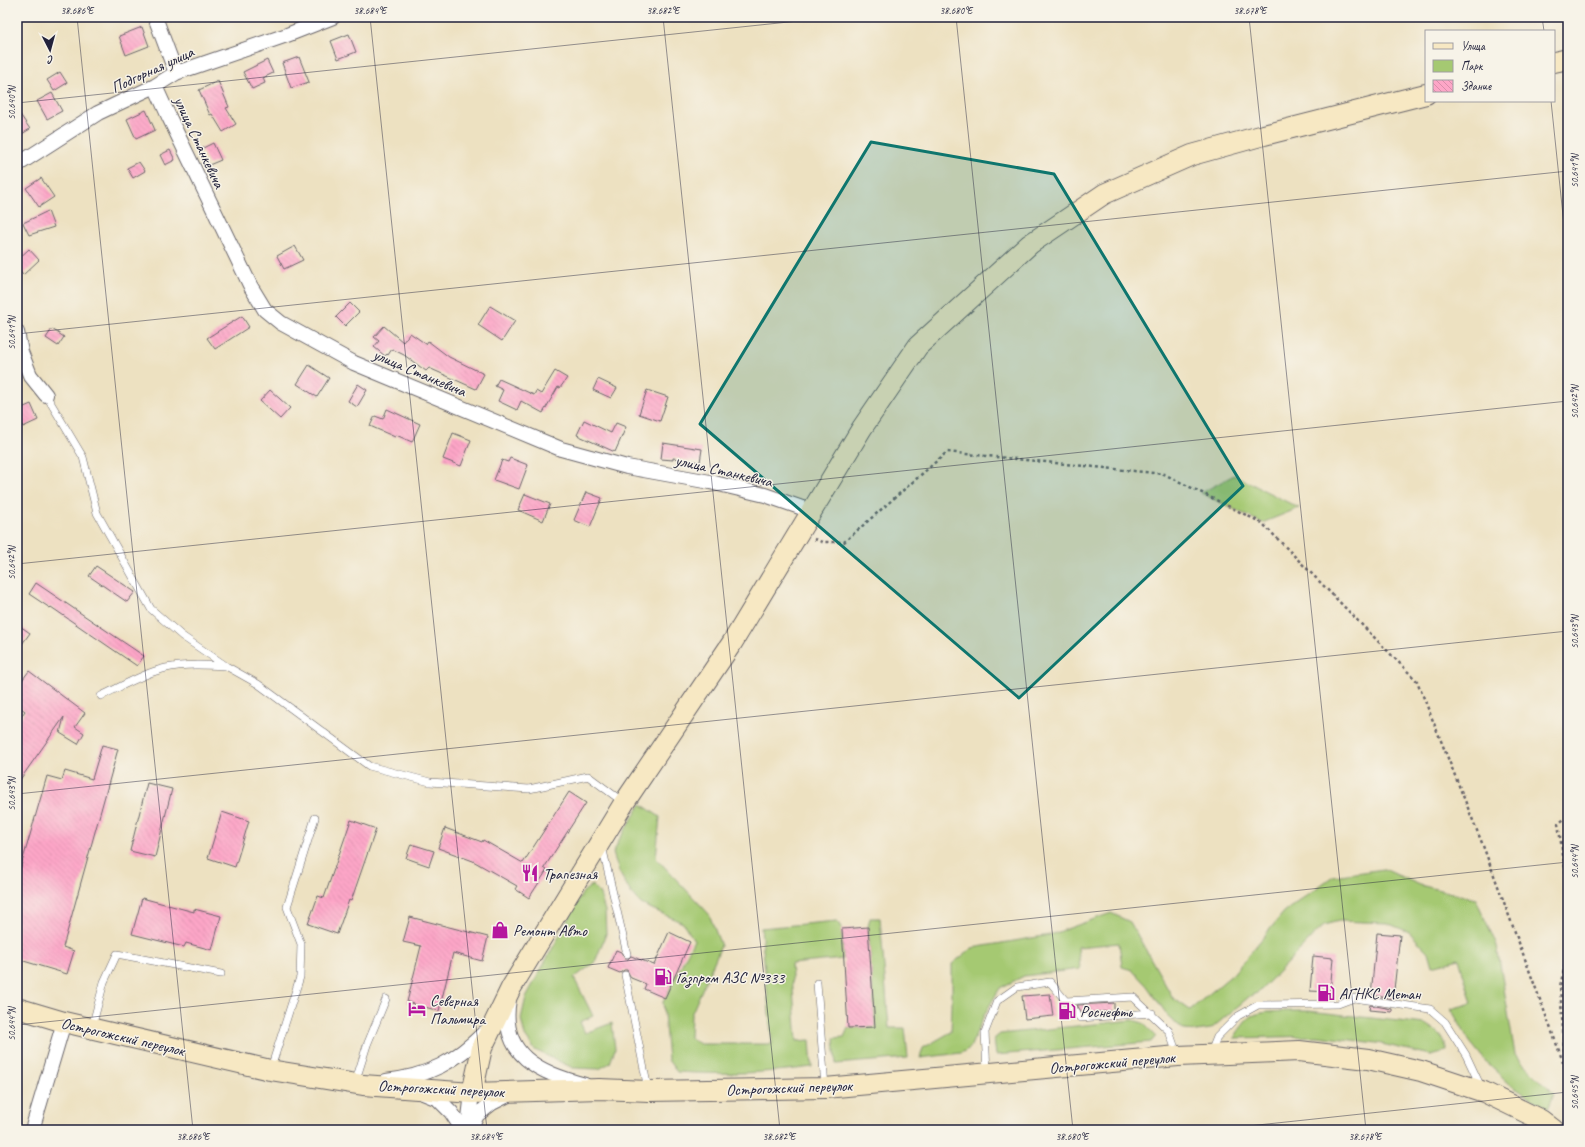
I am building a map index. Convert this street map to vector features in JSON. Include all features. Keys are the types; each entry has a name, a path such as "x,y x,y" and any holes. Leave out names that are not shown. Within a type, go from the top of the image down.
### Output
{"main road":[{"path":"1555,62 1568,59"},
{"path":"472,1093 482,1048 511,988 624,803 732,643 862,428 918,346 1030,244 1104,194 1192,155 1425,94"},
{"name":"Острогожский переулок","path":"17,1008 92,1029 270,1070 359,1084 472,1093 599,1089 649,1091 825,1088 1178,1056 1299,1051 1368,1059 1421,1071 1484,1092 1540,1120 1554,1130"}],"street":[{"name":"улица Станкевича","path":"156,17 176,73"},
{"name":"Подгорная улица","path":"17,165 98,113 155,86 176,73 287,35 333,17"},
{"name":"улица Станкевича","path":"155,86 168,117 251,287 265,310 281,323 354,363 561,449 627,467 710,482 766,495 811,511"},
{"path":"17,332 30,375 46,395"},
{"path":"511,988 508,1009 510,1033 522,1056 540,1069 565,1080 599,1089"},
{"path":"32,1130 64,1022"},
{"path":"359,1084 414,1076 444,1065 469,1048 494,1023"},
{"path":"413,1089 438,1099 452,1112 463,1130"},
{"path":"469,1130 477,1115 492,1103 516,1092"},
{"path":"469,1130 472,1093"}],"lane":[{"path":"46,395 83,457 97,513 151,609 182,636 226,666 258,684 369,766 430,782 529,789 588,776 624,803"},
{"path":"101,696 140,677 166,668 197,664 226,666"},
{"path":"270,1070 300,978 301,944 287,907 315,818"},
{"path":"601,841 628,954"},
{"path":"92,1029 104,982 117,954 221,974"},
{"path":"625,975 649,1091"},
{"path":"987,1073 985,1032 997,1001 1017,987 1050,982 1080,1018 1152,1013"},
{"path":"817,983 825,1088"},
{"path":"1066,1001 1133,997 1152,1013 1169,1031 1178,1056"},
{"path":"1211,1054 1217,1037 1238,1016 1258,1004 1338,1004 1354,998 1430,1009 1445,1022 1466,1055 1484,1092"},
{"path":"359,1084 367,1045 386,999"}],"path":[{"path":"798,533 822,542 844,542 947,452 1164,474 1262,524 1417,681 1482,843 1566,1068"},
{"path":"1568,816 1558,824 1568,886"},
{"path":"1566,1068 1560,986 1568,953"}],"highlighted area":[{"path":"871,142 1054,174 1243,486 1019,698 700,424"}],"green space":[{"path":"1234,475 1299,508 1262,523 1201,493"},
{"path":"641,804 660,817 656,858 709,914 721,946 691,1015 690,1038 700,1044 772,1044 761,928 837,921 842,929 843,959 791,964 797,1041 810,1040 812,1067 745,1073 694,1073 677,1072 668,1060 663,1002 694,940 683,923 641,904 631,893 619,872 613,853 619,840"},
{"path":"1384,869 1420,885 1476,899 1497,946 1515,1055 1554,1094 1548,1109 1512,1086 1488,1064 1470,1042 1451,1009 1472,1003 1459,959 1432,966 1428,952 1409,932 1387,923 1339,921 1324,925 1259,992 1250,996 1211,1029 1196,1031 1184,1030 1168,1016 1147,986 1132,970 1122,967 1119,943 1078,947 1080,969 1024,976 1000,988 984,1015 970,1048 961,1053 920,1058 923,1048 951,1032 952,964 972,948 1050,935 1111,913 1130,922 1173,998 1190,1010 1233,974 1284,912 1333,876"},
{"path":"592,885 600,894 605,911 606,934 595,962 574,978 593,1016 580,1022 585,1033 612,1023 615,1049 610,1063 599,1069 573,1068 535,1050 525,1036 521,1019 526,997 583,892"},
{"path":"870,918 880,918 889,1028 905,1028 908,1058 836,1064 834,1038 844,1037 848,1028 875,1027 868,927"},
{"path":"1280,1011 1309,1011 1425,1024 1440,1035 1446,1046 1446,1051 1431,1055 1377,1043 1317,1036 1234,1038 1247,1020 1257,1014"},
{"path":"1133,1020 1143,1023 1156,1036 1151,1042 996,1055 994,1039 1000,1034"}],"building":[{"path":"142,27 149,46 126,55 119,36"},
{"path":"349,34 356,52 338,59 331,41"},
{"path":"299,57 309,82 291,88 282,63"},
{"path":"267,60 273,73 263,78 265,83 252,89 243,72"},
{"path":"60,72 67,83 54,91 47,80"},
{"path":"218,81 229,107 226,108 236,124 223,132 212,114 210,115 199,90"},
{"path":"52,93 62,111 47,119 37,101"},
{"path":"17,110 30,129 17,137"},
{"path":"146,110 155,130 136,139 127,119"},
{"path":"213,143 221,160 209,165 201,149"},
{"path":"170,150 175,160 165,165 160,155"},
{"path":"139,162 145,171 133,178 127,168"},
{"path":"41,178 54,197 39,207 26,188"},
{"path":"48,211 54,227 29,235 23,223"},
{"path":"295,246 303,260 284,269 277,256"},
{"path":"29,249 39,260 23,275 17,268 17,260"},
{"path":"350,303 359,312 345,326 336,317"},
{"path":"490,306 515,321 502,341 478,325"},
{"path":"242,316 249,327 215,349 207,338"},
{"path":"384,326 403,342 410,333 426,344 428,341 449,357 484,374 476,389 429,368 426,371 404,355 392,349 388,355 387,354 385,356 374,347 379,341 374,337"},
{"path":"52,329 64,337 58,346 46,338"},
{"path":"309,365 329,378 317,397 297,384"},
{"path":"555,371 567,378 560,388 558,387 543,413 521,401 517,410 498,401 503,390 495,386 499,379 534,395 536,391 541,394"},
{"path":"598,379 617,388 611,398 593,390"},
{"path":"358,384 367,390 357,407 348,401"},
{"path":"270,390 290,408 280,419 260,401"},
{"path":"647,390 668,397 660,421 639,414"},
{"path":"31,404 38,420 23,427 17,414 17,410"},
{"path":"387,409 420,424 412,442 396,435 395,437 370,426 375,416 383,419"},
{"path":"584,420 611,433 616,423 626,427 615,452 577,435"},
{"path":"453,433 471,440 461,466 443,459"},
{"path":"663,443 702,449 700,462 673,458 673,460 661,459"},
{"path":"510,458 528,465 519,489 494,480 502,460 508,462"},
{"path":"586,492 602,498 590,527 574,520"},
{"path":"525,494 550,504 543,521 518,510"},
{"path":"96,566 135,592 127,602 89,576"},
{"path":"36,583 144,656 137,666 51,607 50,608 29,594"},
{"path":"17,624 30,633 17,651"},
{"path":"29,671 85,713 75,727 84,733 78,744 60,733 64,717 17,784 17,722 25,711 17,705 17,687"},
{"path":"102,745 118,749 63,947 74,951 67,974 17,959 17,880 47,776 62,780 65,771 92,779"},
{"path":"147,783 172,789 155,857 130,851"},
{"path":"569,792 586,803 544,868 547,870 529,898 515,889 517,886 473,861 438,848 445,828 482,842 483,840 523,863"},
{"path":"222,812 249,821 235,867 208,858"},
{"path":"351,820 376,829 351,901 349,900 337,934 308,924 318,896 324,898"},
{"path":"411,844 434,851 429,866 406,858"},
{"path":"142,898 194,912 194,909 221,916 212,950 186,943 184,947 132,934"},
{"path":"410,917 488,937 482,961 453,953 439,1011 407,1002 421,946 403,942"},
{"path":"868,927 875,1027 848,1028 842,929"},
{"path":"669,932 690,942 665,998 644,989 646,984 631,978 627,970 620,973 608,968 616,950 621,952 625,959 628,959 631,956 654,965"},
{"path":"1377,933 1400,935 1393,999 1371,995"},
{"path":"1313,956 1333,958 1330,992 1310,991"},
{"path":"1050,994 1053,1016 1025,1019 1022,996"},
{"path":"1114,1003 1114,1011 1082,1013 1077,1005"},
{"path":"1370,1005 1392,1009 1392,1012 1369,1010"}],"place":[{"name":"Трапезная","path":"530,873"},
{"name":"Ремонт Авто","path":"500,930"},
{"name":"Газпром АЗС №333","path":"663,977"},
{"name":"АГНКС Метан","path":"1326,993"},
{"name":"Северная Пальмира","path":"417,1009"},
{"name":"Роснефть","path":"1067,1011"}]}
